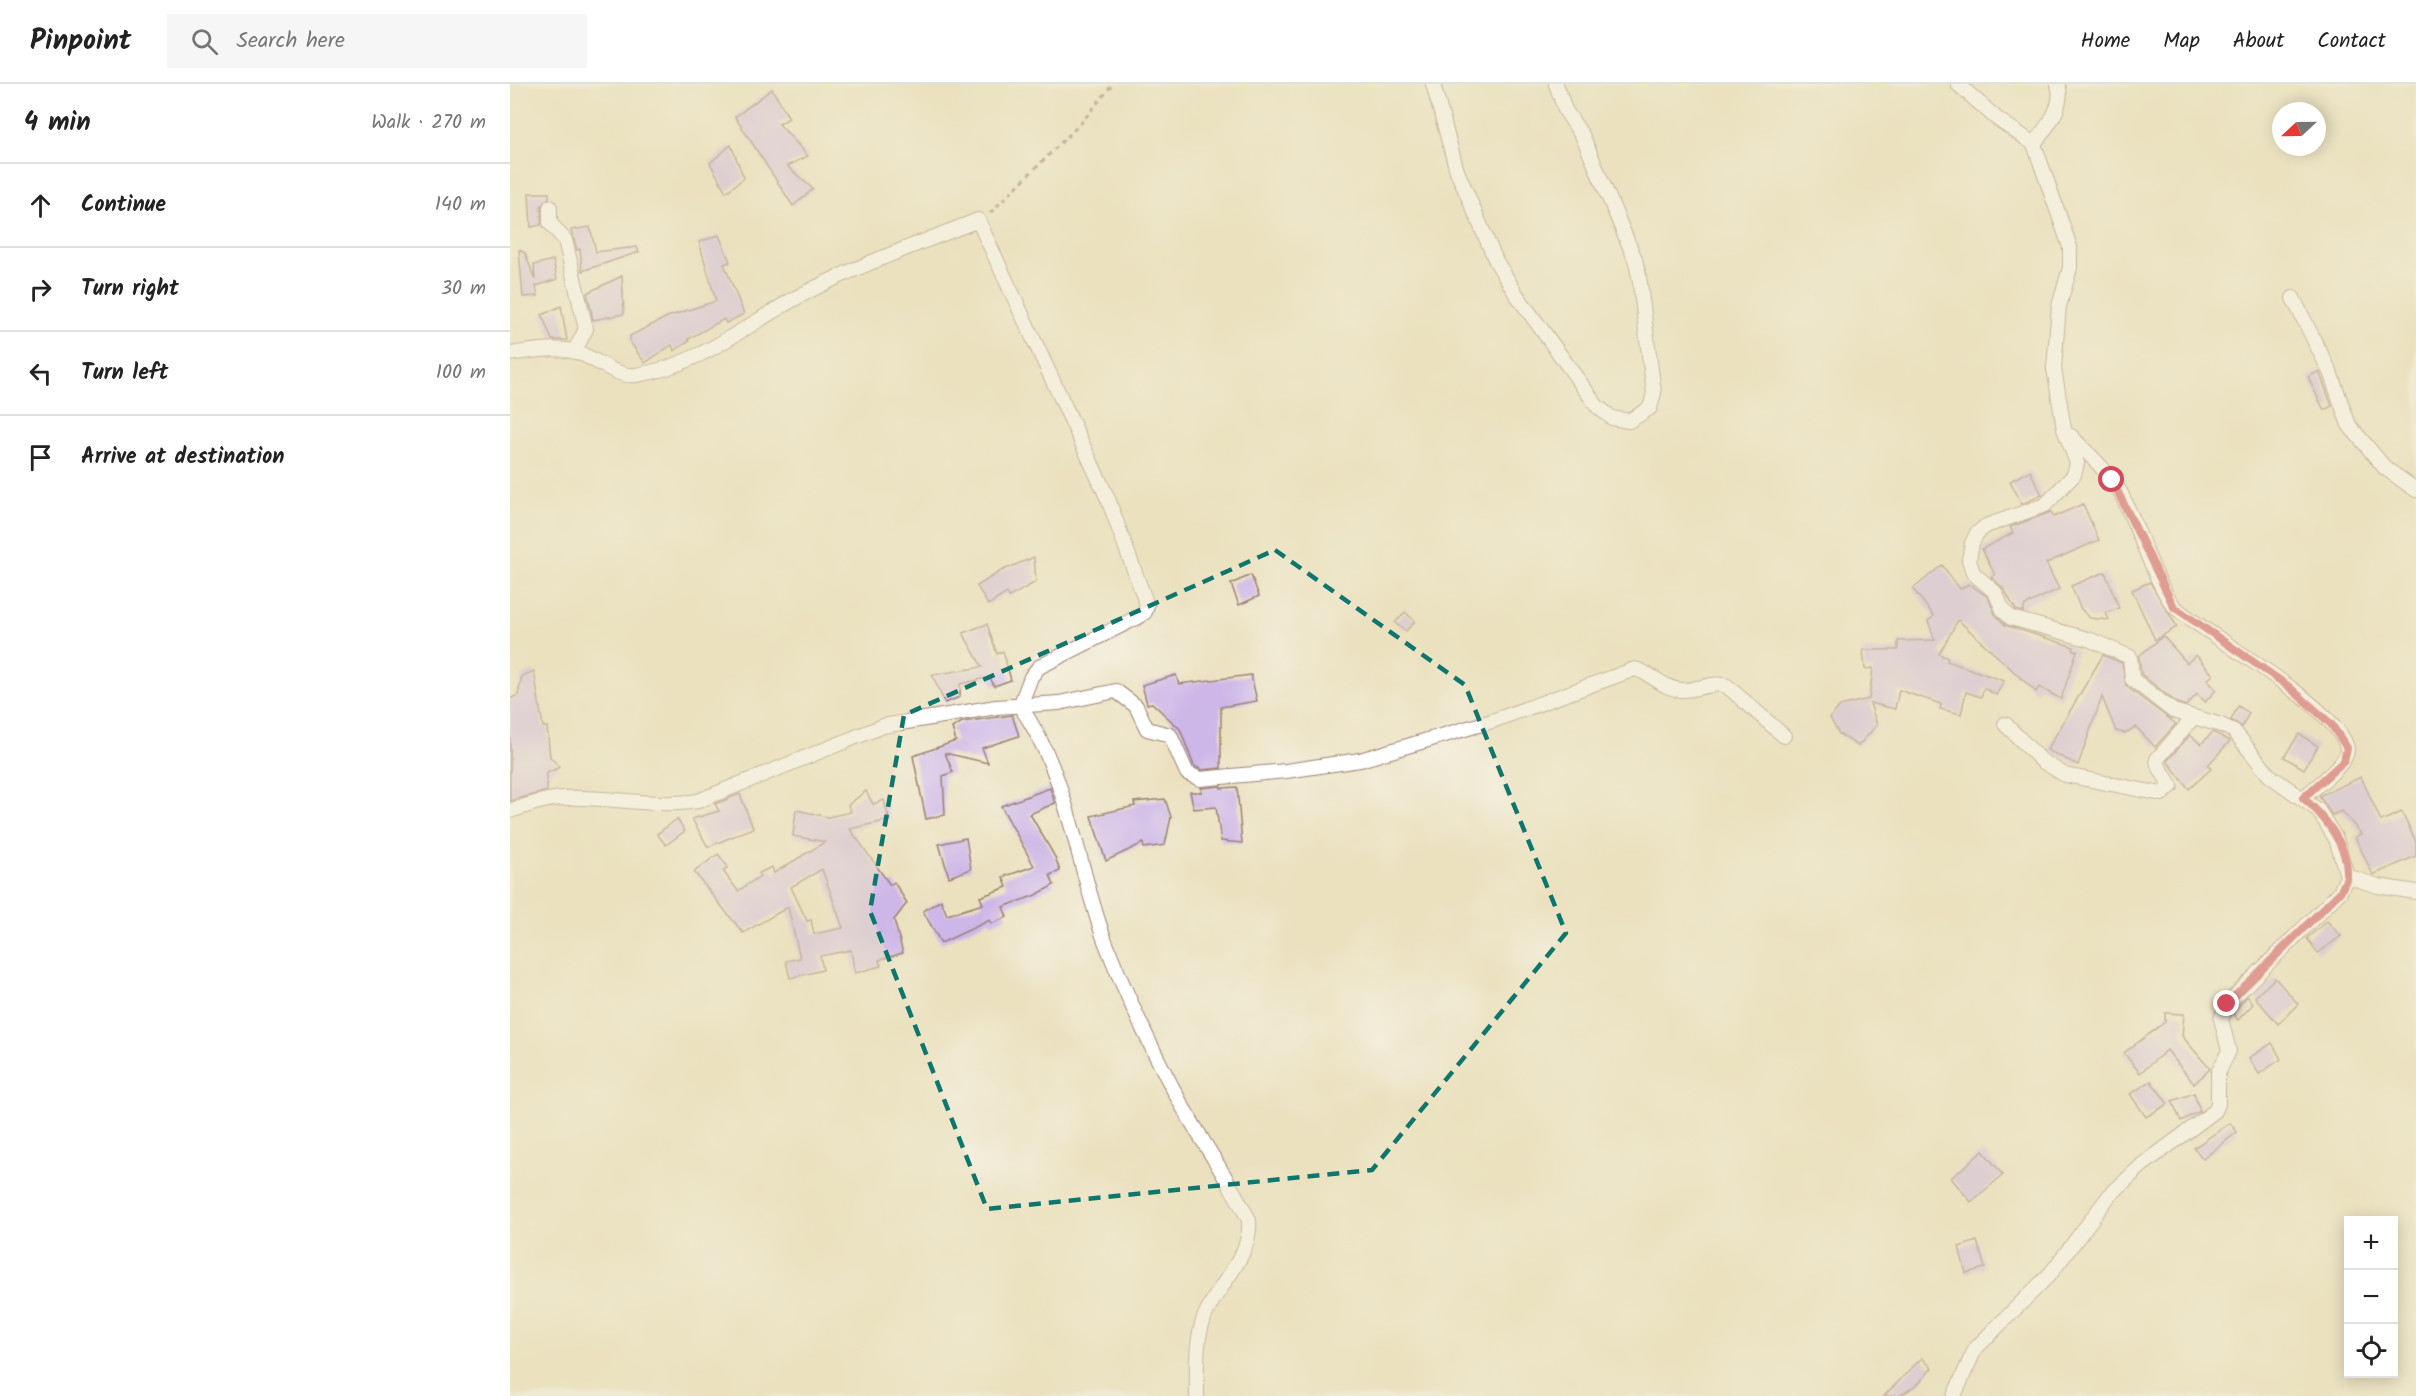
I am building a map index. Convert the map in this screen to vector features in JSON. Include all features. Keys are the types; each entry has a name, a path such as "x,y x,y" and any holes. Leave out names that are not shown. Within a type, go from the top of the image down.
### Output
{"street":[{"path":"1433,84 1457,171 1503,274 1597,406 1612,418 1629,421 1650,408 1654,393 1639,276 1635,259 1583,137 1565,110 1556,84"},
{"path":"1954,1396 1975,1349 2051,1273 2109,1196 2141,1166 2215,1111 2218,1104 2218,1073 2229,1051 2221,1019 2227,1004 2340,892 2347,876 2336,839 2318,810 2270,776 2234,731 2221,724 2173,711 2132,679 2130,657 2091,640 2012,618 2003,610 1995,592 1973,573 1969,553 1977,533 1986,526 2045,505 2074,475 2077,463 2064,429 2054,369 2059,306 2070,268 2070,247 2034,144 1988,112 1958,84"},
{"path":"2034,144 2057,109 2061,97 2058,84"},
{"path":"550,207 550,223 566,240 586,329 574,351"},
{"path":"510,354 552,350 574,351 633,376 654,372 687,360 807,291 978,220 1108,499 1147,605 1145,612 1140,616 1039,668 1031,677 1020,706"},
{"path":"2293,298 2330,372 2349,425 2385,468 2416,490"},
{"path":"2064,429 2119,490 2174,607 2288,686 2323,716 2345,741 2347,748 2344,761 2303,798"},
{"path":"510,812 533,804 564,798 674,804 698,801 873,729 996,707 1059,703 1116,691 1136,706 1147,729 1170,735 1187,773 1200,779 1286,771 1360,760 1492,721 1635,669 1646,672 1664,685 1679,690 1720,684 1727,686 1784,736"},
{"path":"1020,706 1036,733 1068,807 1105,939 1148,1037 1181,1102 1249,1220 1250,1235 1242,1254 1204,1317 1198,1340 1197,1396"},
{"path":"2006,724 2042,761 2065,775 2162,794 2171,786 2158,765 2157,759 2193,718"},
{"path":"2347,876 2378,886 2416,892"}],"path":[{"path":"978,220 990,213 1080,123 1113,84"}],"highlighted area":[{"path":"1275,550 1465,685 1566,933 1372,1170 987,1209 870,911 904,715"}],"building":[{"path":"772,89 789,118 779,124 808,156 787,166 813,189 793,206 735,117"},
{"path":"731,145 744,178 726,192 710,163"},
{"path":"529,193 549,193 549,198 541,206 541,225 531,227"},
{"path":"590,227 596,252 637,247 639,252 582,271 580,249 577,250 571,230"},
{"path":"719,235 730,262 724,264 744,314 726,323 724,319 688,339 689,341 674,351 672,345 645,363 630,342 630,336 667,317 716,301 699,242"},
{"path":"519,250 525,253 535,280 534,265 553,260 557,279 536,286 538,296 523,297"},
{"path":"622,276 624,314 593,320 587,293"},
{"path":"561,306 567,340 552,340 542,315"},
{"path":"2319,371 2332,406 2324,410 2308,377"},
{"path":"2030,471 2042,495 2022,504 2010,481"},
{"path":"2083,504 2099,540 2046,563 2059,589 2025,605 2023,612 2016,610 2003,588 1991,577 1995,575 1982,549 2013,533 2010,527 2051,512 2053,517"},
{"path":"1034,557 1036,582 1009,597 1007,593 988,605 977,586 1001,571"},
{"path":"1942,565 1960,589 1969,584 1988,597 1995,614 2005,625 2074,647 2073,650 2077,651 2061,699 2039,687 2036,692 1958,620 1939,654 1948,658 1947,661 2004,681 1996,695 1984,688 1981,697 1966,692 1961,714 1940,709 1941,704 1899,690 1895,709 1870,703 1877,725 1858,746 1839,734 1830,718 1840,706 1869,699 1873,668 1865,669 1863,650 1898,650 1898,641 1935,640 1928,621 1934,616 1913,589"},
{"path":"2105,572 2119,608 2106,613 2109,620 2090,618 2081,609 2071,586"},
{"path":"1251,575 1259,596 1239,605 1231,584"},
{"path":"2150,582 2177,627 2155,640 2132,590"},
{"path":"1405,612 1415,621 1406,631 1395,623"},
{"path":"987,624 997,654 1003,651 1011,680 994,686 990,677 960,684 960,697 945,703 932,675 982,667 963,633"},
{"path":"2163,636 2187,663 2196,655 2213,675 2207,680 2216,690 2205,702 2197,694 2186,706 2177,703 2141,674 2139,656"},
{"path":"2103,655 2122,663 2126,686 2176,724 2155,747 2136,727 2125,733 2116,731 2102,697 2078,765 2047,750"},
{"path":"534,671 543,727 547,727 550,757 560,767 547,773 547,791 510,801 510,699 518,695 522,676"},
{"path":"1176,675 1179,684 1251,675 1257,701 1221,707 1221,768 1202,770 1194,766 1180,729 1152,703 1147,704 1142,685"},
{"path":"2238,706 2249,713 2242,727 2231,720"},
{"path":"1012,715 1019,736 982,748 988,763 945,753 953,772 943,776 945,815 926,819 913,756 956,741 952,728 962,722"},
{"path":"2213,732 2230,741 2208,765 2211,769 2189,789 2167,761 2190,735 2201,744"},
{"path":"2299,734 2318,746 2304,769 2284,757"},
{"path":"2361,777 2381,821 2402,812 2416,842 2416,856 2373,875 2355,837 2361,834 2342,811 2332,815 2319,796"},
{"path":"1221,786 1221,788 1237,787 1242,843 1221,841 1216,807 1194,809 1190,792 1202,792 1201,788"},
{"path":"1050,788 1055,803 1030,814 1055,857 1060,871 1050,875 1054,885 1036,895 1003,907 1007,917 991,924 990,920 941,943 923,911 941,900 947,915 983,904 980,897 1007,887 1003,877 1034,866 1001,806"},
{"path":"866,791 873,804 884,800 889,820 850,829 890,885 894,882 907,903 894,920 903,953 879,960 881,966 855,973 851,950 820,956 823,970 790,978 786,961 800,958 788,907 743,933 694,872 718,854 728,867 723,871 738,891 760,876 759,873 772,867 774,873 825,842 793,836 796,810 828,817 851,812 848,805","holes":["822,869 843,928 814,934 811,920 807,921 791,887"]},
{"path":"740,794 753,828 708,847 692,819 719,811 715,804"},
{"path":"1165,799 1171,817 1165,845 1144,848 1143,843 1106,861 1091,816 1135,806 1134,802"},
{"path":"677,819 685,831 666,845 657,834"},
{"path":"966,838 971,869 949,877 939,844"},
{"path":"2327,921 2341,936 2318,953 2307,938"},
{"path":"2275,978 2298,1004 2278,1024 2255,997"},
{"path":"2247,996 2253,1004 2238,1020 2233,1013"},
{"path":"2165,1013 2184,1014 2182,1036 2210,1069 2194,1084 2167,1050 2140,1073 2124,1053 2165,1022"},
{"path":"2272,1043 2281,1059 2259,1074 2249,1058"},
{"path":"2151,1081 2168,1104 2146,1117 2130,1094"},
{"path":"2194,1093 2200,1111 2181,1121 2172,1101"},
{"path":"2230,1123 2237,1132 2203,1159 2194,1148"},
{"path":"1983,1151 2003,1175 1971,1202 1951,1178"},
{"path":"1977,1241 1985,1268 1966,1273 1959,1247"},
{"path":"1922,1358 1932,1368 1917,1385 1899,1396 1884,1396"}],"route":[{"path":"2112,480 2123,498 2174,607 2288,686 2331,724 2345,741 2347,748 2344,761 2303,798 2318,810 2344,857 2347,876 2340,892 2227,1004"}]}
